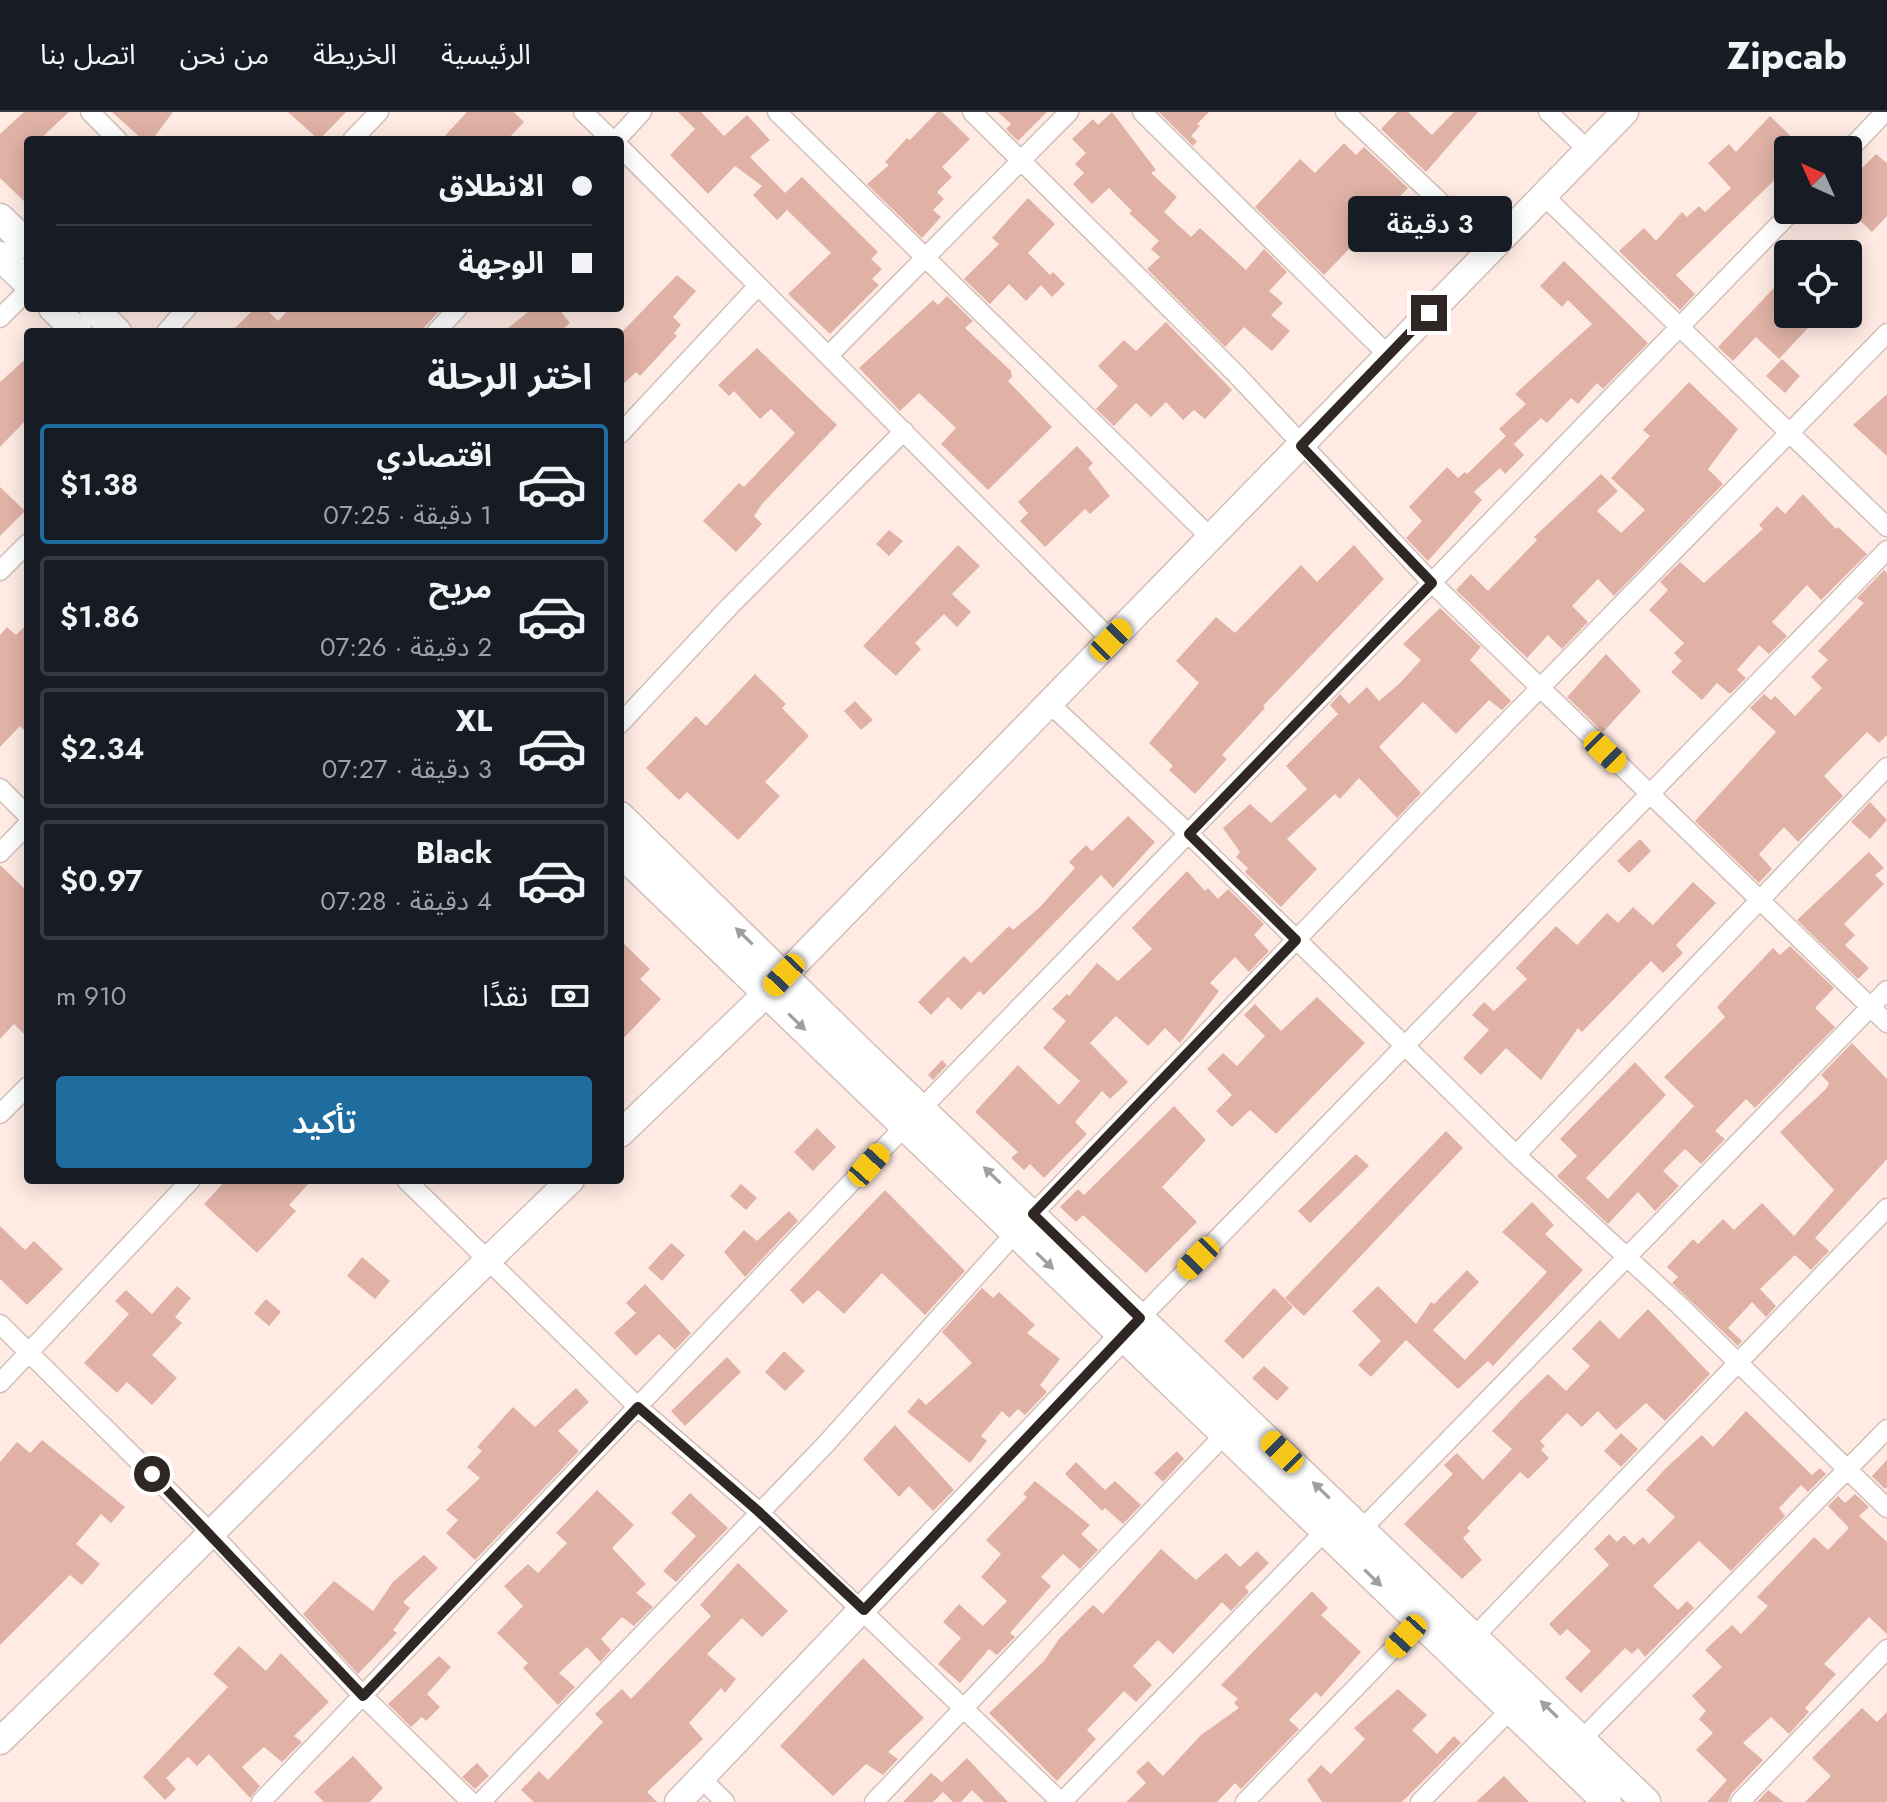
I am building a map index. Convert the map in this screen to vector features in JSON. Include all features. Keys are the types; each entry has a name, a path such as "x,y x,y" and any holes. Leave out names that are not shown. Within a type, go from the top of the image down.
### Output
{"main road":[{"path":"0,218 24,241"},
{"path":"0,256 24,279"},
{"path":"57,312 74,328"},
{"path":"97,312 113,328"},
{"path":"624,820 776,984 913,1118 1132,1327 1362,1529 1646,1802"},
{"path":"624,855 776,984"},
{"path":"1132,1327 1226,1433 1324,1532 1607,1802"}],"street":[{"path":"90,112 114,136"},
{"path":"356,136 379,112"},
{"path":"583,112 610,136"},
{"path":"618,136 642,112"},
{"path":"777,112 1211,538"},
{"path":"972,112 1235,373 1432,583 1887,1023"},
{"path":"828,356 925,254 1069,112"},
{"path":"1142,112 1388,355"},
{"path":"1345,112 1491,250"},
{"path":"1548,112 1588,150"},
{"path":"624,1130 776,984 1625,112"},
{"path":"1862,136 1885,112"},
{"path":"624,151 1111,640"},
{"path":"1544,196 1887,527"},
{"path":"261,1802 913,1118 1779,224"},
{"path":"624,430 758,286"},
{"path":"0,318 24,294"},
{"path":"170,328 184,312"},
{"path":"440,328 454,312"},
{"path":"481,1802 758,1511 825,1445 1024,1224 1887,333"},
{"path":"624,720 730,606 904,431"},
{"path":"0,571 24,547"},
{"path":"678,1802 1132,1327 1887,550"},
{"path":"1050,704 1189,834 1516,1155 1625,1255 1887,1508"},
{"path":"1516,1155 1887,767"},
{"path":"0,788 24,812"},
{"path":"0,853 24,828"},
{"path":"1362,1529 1625,1255 1887,990"},
{"path":"0,1114 24,1090"},
{"path":"0,1383 187,1184"},
{"path":"410,1184 638,1407 758,1511 1061,1802 1324,1532"},
{"path":"0,1741 213,1535 372,1371 567,1184"},
{"path":"1473,1638 1887,1208"},
{"path":"0,1324 213,1535 363,1696 471,1802"},
{"path":"1581,1740 1887,1429"},
{"path":"874,1802 1226,1433"},
{"path":"1245,1802 1419,1622"},
{"path":"1740,1802 1887,1649"},
{"path":"1420,1802 1511,1709"},
{"path":"701,1778 725,1802"}],"building":[{"path":"24,112 69,112 43,136 24,136 24,201 0,178 0,134"},
{"path":"112,112 173,112 155,136 139,136"},
{"path":"288,112 346,112 323,136 315,136"},
{"path":"467,112 514,112 524,122 511,136 445,136"},
{"path":"678,112 701,112 724,136 747,115 770,140 750,157 785,193 802,177 878,252 871,259 882,269 872,279 879,285 830,334 788,294 831,253 787,210 777,220 753,195 762,186 735,166 708,194 670,155 695,129"},
{"path":"937,112 942,112 970,139 942,167 952,177 937,192 944,199 933,210 941,217 922,238 867,184 889,165 885,162 907,138 910,140"},
{"path":"998,112 1047,112 1018,141 1006,129 1011,124"},
{"path":"1112,112 1156,170 1151,173 1177,197 1164,212 1191,237 1200,228 1246,270 1264,249 1287,272 1269,291 1283,303 1271,315 1290,331 1272,351 1244,327 1225,347 1147,269 1160,257 1151,249 1159,241 1129,213 1132,211 1109,188 1092,204 1073,184 1084,173 1075,164 1086,153 1072,139 1093,119 1098,125"},
{"path":"1159,112 1209,112 1191,136 1197,141 1193,146"},
{"path":"1397,112 1408,112 1432,135 1454,112 1478,112 1426,172 1381,129"},
{"path":"1770,116 1791,136 1774,136 1774,180 1676,275 1695,294 1680,310 1619,251 1644,228 1656,241 1682,212 1687,217 1699,206 1705,212 1731,188 1708,163 1729,144 1736,152"},
{"path":"1344,143 1356,155 1364,147 1408,188 1324,275 1255,207 1300,159 1315,173"},
{"path":"1876,154 1887,163 1887,216 1872,232 1862,222 1862,168"},
{"path":"1028,198 1055,224 1028,253 1050,275 1053,272 1065,284 1052,297 1041,285 1026,301 1009,284 990,304 964,279 999,244 992,238"},
{"path":"1564,261 1648,343 1603,389 1597,383 1578,404 1571,398 1547,423 1541,418 1514,444 1499,429 1526,404 1515,394 1592,324 1568,300 1562,307 1540,286"},
{"path":"677,275 696,291 673,317 681,325 674,333 677,336 640,376 636,372 624,383 624,330"},
{"path":"1774,288 1774,328 1808,328 1779,359 1756,337 1733,361 1718,347"},
{"path":"947,296 973,321 965,328 1011,371 1012,377 1008,381 1052,427 988,490 941,444 956,428 919,393 900,411 859,368 933,300 938,305"},
{"path":"251,312 269,312 278,321 286,312 438,312 424,328 235,328"},
{"path":"528,312 561,312 570,323 564,328 508,328"},
{"path":"1166,322 1232,390 1205,419 1194,410 1183,420 1166,402 1151,417 1136,403 1114,426 1096,409 1118,386 1098,366 1124,340 1136,351"},
{"path":"757,348 837,425 762,504 754,516 762,524 736,552 703,521 739,483 744,487 795,433 771,409 760,419 734,391 729,396 718,385"},
{"path":"1782,359 1800,376 1785,393 1766,376"},
{"path":"24,361 24,422 0,447 0,382"},
{"path":"1689,382 1738,429 1708,469 1723,484 1614,596 1598,579 1572,606 1588,622 1562,649 1548,635 1527,658 1456,590 1471,574 1488,591 1537,540 1534,537 1601,474 1618,491 1597,511 1621,533 1645,510 1611,478 1650,436 1643,430"},
{"path":"1887,394 1887,456 1853,425"},
{"path":"1506,436 1524,455 1505,474 1500,468 1474,492 1482,500 1428,561 1406,538 1422,521 1409,507 1447,467 1458,478 1465,472 1467,474"},
{"path":"1077,446 1093,463 1088,468 1110,496 1090,514 1085,509 1045,547 1020,521 1028,513 1018,502"},
{"path":"0,487 24,512 0,536"},
{"path":"1803,494 1836,529 1838,527 1867,554 1821,600 1807,585 1772,622 1787,636 1769,654 1759,645 1737,670 1746,678 1730,694 1717,683 1702,700 1671,672 1682,661 1674,653 1684,643 1649,610 1668,590 1660,582 1680,562 1704,583 1763,529 1759,525 1777,506 1785,514"},
{"path":"889,530 903,541 889,556 876,544"},
{"path":"958,545 980,566 952,594 971,612 957,627 944,614 915,643 921,649 896,676 863,646"},
{"path":"1354,545 1384,579 1263,706 1265,708 1222,755 1227,759 1195,794 1169,770 1173,766 1149,743 1199,683 1176,661 1216,617 1235,633 1301,565 1317,582"},
{"path":"1884,570 1887,573 1887,735 1879,743 1867,732 1824,776 1843,796 1798,842 1784,827 1759,854 1772,869 1759,883 1695,821 1776,732 1750,708 1764,694 1771,700 1775,696 1795,716 1822,688 1811,677 1828,660 1818,651 1864,603 1857,598"},
{"path":"1440,608 1481,647 1470,660 1511,701 1502,710 1489,700 1456,734 1423,702 1379,747 1421,793 1397,818 1359,778 1340,799 1335,794 1287,839 1317,869 1281,907 1245,872 1248,868 1236,857 1240,852 1223,828 1250,804 1271,823 1307,789 1286,766 1338,714 1330,705 1340,694 1349,704 1367,687 1379,701 1399,684 1421,660 1403,644"},
{"path":"7,627 16,635 24,627 24,730 20,726 0,747 0,635"},
{"path":"1606,654 1641,691 1603,732 1567,697"},
{"path":"755,674 786,704 782,708 809,736 765,782 780,796 738,840 687,792 679,800 646,768 696,716 706,726"},
{"path":"855,701 873,720 861,730 844,711"},
{"path":"1870,802 1887,820 1870,839 1851,822"},
{"path":"1128,816 1155,842 1113,888 1101,875 984,995 979,991 961,1010 948,997 931,1015 918,1002 964,956 971,963 1009,926 1013,930 1039,908 1075,868 1069,862 1086,845 1092,851"},
{"path":"1640,839 1651,851 1629,873 1617,861"},
{"path":"1869,852 1884,868 1875,875 1884,884 1844,924 1855,935 1845,945 1869,968 1858,979 1797,920"},
{"path":"0,865 24,888 24,1034 14,1024 0,1039"},
{"path":"1187,871 1205,891 1208,888 1218,899 1228,889 1264,924 1254,935 1269,951 1249,972 1235,957 1210,983 1219,991 1180,1043 1165,1028 1148,1046 1116,1016 1090,1043 1128,1082 1110,1099 1102,1091 1075,1122 1087,1134 1044,1178 1030,1164 1024,1170 1011,1158 1018,1152 975,1112 1018,1065 1059,1105 1080,1081 1043,1048 1066,1021 1052,1009 1067,994 1069,996 1097,963 1118,981 1152,949 1132,928"},
{"path":"1693,882 1716,903 1676,945 1683,953 1663,973 1651,961 1582,1032 1578,1028 1541,1080 1506,1048 1481,1075 1463,1058 1489,1030 1472,1015 1484,1002 1494,1011 1527,979 1516,968 1556,926 1577,945 1607,913 1618,923 1633,907 1653,925"},
{"path":"624,944 650,969 640,979 661,999 624,1038"},
{"path":"1790,946 1834,988 1815,1008 1835,1027 1755,1108 1746,1099 1715,1131 1725,1139 1701,1164 1685,1149 1663,1171 1679,1186 1655,1211 1638,1192 1608,1224 1557,1176 1577,1156 1560,1139 1635,1062 1666,1095 1586,1178 1608,1199 1694,1106 1664,1077 1725,1017 1717,1007 1773,948 1780,955"},
{"path":"1317,997 1365,1043 1276,1134 1250,1110 1232,1127 1216,1111 1232,1095 1207,1069 1223,1053 1237,1066 1265,1036 1244,1015 1255,1004 1281,1031"},
{"path":"1852,1043 1887,1079 1887,1159 1815,1238 1829,1251 1811,1270 1795,1255 1760,1289 1776,1306 1766,1317 1752,1302 1728,1328 1742,1341 1738,1346 1672,1283 1678,1277 1667,1267 1693,1239 1698,1244 1723,1219 1734,1230 1762,1203 1794,1236 1834,1190 1780,1132 1826,1089 1829,1083 1821,1075"},
{"path":"942,1060 947,1065 933,1080 928,1075"},
{"path":"1174,1106 1206,1140 1162,1187 1197,1222 1146,1273 1083,1215 1076,1222 1060,1207 1078,1189 1084,1195"},
{"path":"817,1128 836,1147 813,1171 794,1152"},
{"path":"1446,1131 1463,1148 1304,1316 1285,1298"},
{"path":"1356,1154 1369,1166 1310,1223 1298,1211"},
{"path":"222,1184 308,1184 289,1205 296,1211 257,1253 204,1204"},
{"path":"741,1184 757,1198 746,1210 730,1196"},
{"path":"885,1190 965,1271 925,1315 882,1273 844,1314 818,1290 803,1304 790,1290"},
{"path":"1532,1202 1554,1225 1545,1234 1583,1270 1493,1366 1488,1361 1458,1389 1406,1340 1371,1377 1358,1365 1381,1341 1352,1311 1378,1286 1416,1324 1431,1302 1434,1304 1467,1270 1479,1282 1433,1330 1465,1360 1547,1272 1502,1232"},
{"path":"789,1211 798,1221 745,1277 724,1252 744,1230 757,1241"},
{"path":"0,1226 25,1250 34,1241 63,1269 27,1305 0,1279"},
{"path":"671,1243 685,1255 662,1281 648,1268"},
{"path":"362,1257 390,1281 375,1299 347,1276"},
{"path":"645,1284 691,1333 675,1350 659,1334 636,1356 614,1333 636,1313 626,1303"},
{"path":"177,1286 191,1298 175,1317 182,1323 152,1355 177,1378 152,1405 127,1382 117,1393 84,1363 129,1314 115,1301 126,1290 152,1314"},
{"path":"982,1288 993,1298 999,1292 1035,1325 1027,1333 1060,1359 1040,1385 1047,1392 1025,1415 1018,1409 1009,1418 1002,1411 981,1436 987,1441 970,1463 907,1412 919,1398 926,1405 972,1363 942,1332"},
{"path":"1274,1288 1293,1307 1243,1359 1224,1341"},
{"path":"266,1299 281,1312 269,1326 254,1313"},
{"path":"1648,1309 1710,1374 1665,1421 1646,1403 1616,1430 1598,1411 1582,1427 1567,1413 1540,1441 1545,1446 1541,1450 1549,1458 1528,1479 1520,1472 1467,1528 1470,1531 1463,1538 1482,1560 1462,1579 1404,1524 1453,1474 1444,1465 1457,1453 1483,1480 1512,1449 1492,1431 1520,1401 1548,1374 1566,1391 1590,1366 1572,1349 1600,1320 1619,1339"},
{"path":"784,1351 805,1371 785,1391 765,1372"},
{"path":"727,1357 741,1372 685,1426 671,1411"},
{"path":"1264,1366 1289,1388 1277,1401 1252,1378"},
{"path":"576,1388 589,1402 558,1431 579,1451 475,1560 446,1533 458,1520 446,1510 480,1478 467,1467 482,1451 477,1447 513,1407 535,1427"},
{"path":"1746,1411 1812,1475 1820,1468 1826,1474 1808,1492 1801,1485 1779,1508 1785,1516 1731,1571 1699,1541 1653,1586 1678,1610 1687,1601 1694,1608 1645,1657 1638,1648 1632,1654 1625,1648 1581,1693 1565,1678 1591,1651 1567,1629 1560,1636 1549,1624 1609,1565 1594,1549 1609,1534 1617,1542 1624,1535 1634,1545 1643,1537 1649,1544 1675,1517 1646,1490 1666,1468 1702,1435 1713,1447"},
{"path":"895,1425 954,1490 933,1511 909,1486 899,1497 863,1459"},
{"path":"1621,1433 1638,1449 1621,1467 1604,1451"},
{"path":"42,1440 125,1507 111,1523 101,1514 76,1544 100,1564 82,1585 70,1575 0,1645 0,1462 17,1442 30,1453"},
{"path":"1177,1451 1184,1459 1163,1482 1154,1473"},
{"path":"1887,1460 1887,1487 1885,1489 1872,1476"},
{"path":"1076,1462 1105,1490 1115,1481 1141,1505 1123,1524 1105,1508 1102,1511 1065,1474"},
{"path":"1035,1481 1090,1525 1081,1534 1098,1550 1080,1569 1063,1554 1041,1577 1051,1586 1010,1633 1015,1637 997,1655 989,1649 960,1683 938,1664 961,1638 943,1622 959,1604 983,1626 1007,1601 981,1577 1001,1554 986,1540 1027,1497 1023,1494"},
{"path":"597,1490 634,1525 612,1548 646,1584 636,1593 653,1607 634,1626 622,1617 601,1639 611,1650 600,1662 587,1647 559,1673 575,1687 558,1705 523,1668 528,1663 497,1633 523,1606 504,1586 528,1564 538,1573 567,1543 556,1533"},
{"path":"690,1493 728,1528 676,1582 663,1571 696,1536 671,1513"},
{"path":"1855,1494 1869,1507 1859,1516 1887,1542 1887,1634 1869,1617 1824,1664 1836,1674 1805,1708 1809,1712 1789,1734 1771,1717 1743,1743 1763,1760 1731,1794 1728,1802 1707,1802 1727,1780 1696,1750 1713,1733 1699,1719 1706,1711 1692,1696 1722,1667 1705,1650 1732,1625 1741,1634 1768,1606 1757,1597 1814,1537 1828,1550 1849,1528 1828,1506 1838,1496 1845,1503"},
{"path":"1161,1549 1196,1580 1226,1553 1240,1567 1257,1551 1269,1563 1245,1587 1249,1592 1231,1611 1222,1602 1173,1654 1158,1640 1133,1666 1152,1685 1136,1702 1124,1691 1087,1730 1096,1739 1057,1781 989,1713 1044,1661 1059,1639 1093,1605 1103,1614"},
{"path":"424,1555 438,1568 403,1602 410,1608 393,1630 397,1633 358,1674 303,1614 334,1581 373,1611 393,1582"},
{"path":"738,1563 788,1611 762,1637 742,1618 707,1654 736,1679 725,1693 721,1688 689,1723 703,1739 647,1792 657,1802 534,1802 521,1790 539,1771 548,1780 603,1722 595,1714 622,1689 631,1699 711,1616 700,1605"},
{"path":"1312,1591 1328,1608 1321,1615 1361,1652 1321,1697 1316,1692 1289,1720 1299,1729 1241,1789 1235,1783 1217,1802 1126,1802 1146,1783 1136,1772 1148,1761 1163,1776 1201,1735 1239,1708 1234,1703 1238,1699 1221,1685"},
{"path":"239,1646 266,1671 281,1653 329,1702 294,1736 302,1742 282,1762 264,1747 242,1767 260,1786 250,1798 209,1754 197,1766 188,1757 166,1778 176,1789 165,1800 143,1777 228,1687 213,1674"},
{"path":"439,1656 451,1667 427,1694 440,1707 426,1721 422,1717 411,1727 388,1704"},
{"path":"863,1658 924,1718 888,1752 898,1759 883,1775 866,1764 833,1796 780,1746"},
{"path":"1398,1689 1427,1715 1412,1730 1437,1754 1454,1736 1461,1743 1402,1802 1322,1802 1307,1780 1321,1765 1331,1774 1365,1739 1354,1728"},
{"path":"1862,1708 1877,1722 1887,1712 1887,1802 1805,1802 1831,1776 1812,1758"},
{"path":"353,1756 383,1788 370,1802 324,1802 314,1792"},
{"path":"967,1758 1008,1802 984,1802 972,1790 961,1802 953,1802 943,1792 933,1802 903,1802 931,1773 942,1782"},
{"path":"477,1763 489,1776 475,1789 462,1777"},
{"path":"1504,1776 1529,1802 1476,1802"},
{"path":"1768,1790 1784,1802 1757,1802"}],"route":[{"path":"152,1474 363,1696 638,1407 758,1511 864,1610 1140,1318 1033,1214 1296,940 1189,834 1432,583 1301,446 1429,313"}]}
